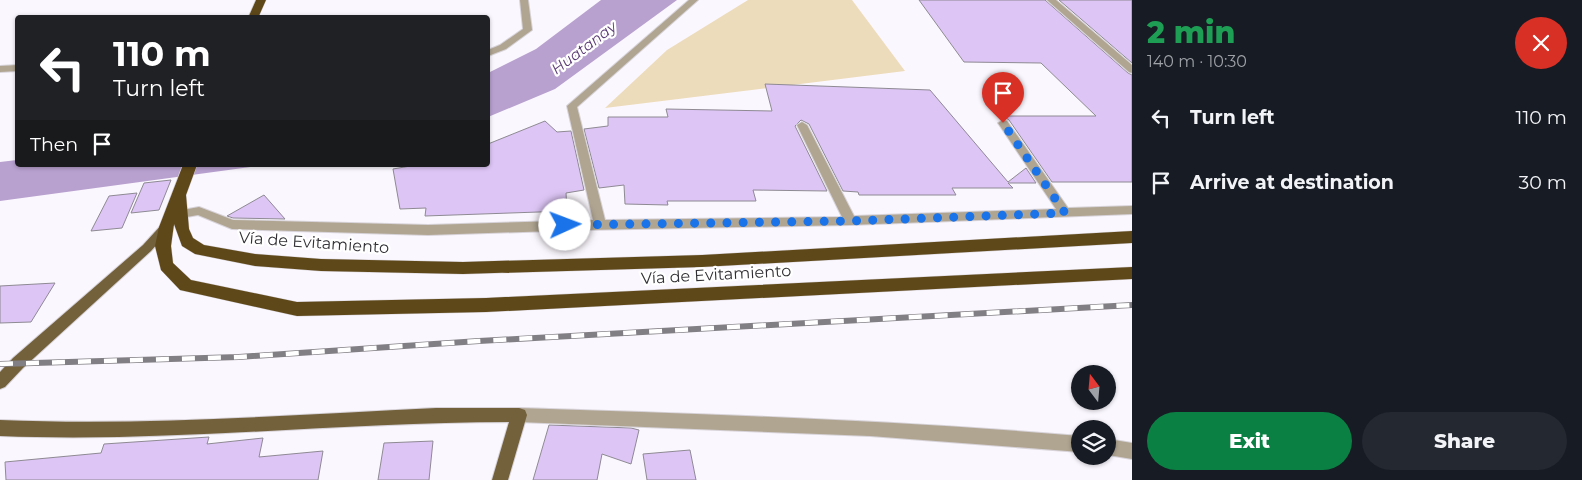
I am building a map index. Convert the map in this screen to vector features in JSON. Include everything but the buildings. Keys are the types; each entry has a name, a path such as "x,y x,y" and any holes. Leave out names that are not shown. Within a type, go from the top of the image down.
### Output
{"highway":[{"path":"254,15 261,0"},
{"name":"Vía de Evitamiento","path":"185,176 181,214 182,229 187,242 200,250 255,260 463,268 702,261 1132,237"},
{"name":"Vía de Evitamiento","path":"185,176 166,227 164,246 166,266 186,285 297,309 486,305 896,283 1132,273"}],"main road":[{"path":"0,382 18,363 147,248 181,214"},
{"path":"0,428 48,430 168,428 436,415 519,415 500,480"}],"street":[{"path":"490,52 503,47 528,30 524,0"},
{"path":"600,224 572,106 694,0"},
{"path":"1051,0 1132,70"},
{"path":"0,69 15,68"},
{"path":"1003,123 1065,213"},
{"path":"802,125 850,221"},
{"path":"181,214 199,210 232,224 399,229 850,221 1132,210"},
{"path":"519,415 839,427 999,436 1071,443"},
{"path":"1116,449 1132,452"}],"shaded area":[{"path":"748,0 852,0 905,71 605,108 667,50"}],"water":[{"name":"Huatanay","path":"601,0 677,0 555,89 490,116 490,72 536,49"},
{"path":"15,160 15,167 250,167 0,201 0,162"}],"railway":[{"path":"0,364 239,357 479,341 1132,305"}],"route":[{"path":"565,225 850,221 1065,213 1003,123"}]}
